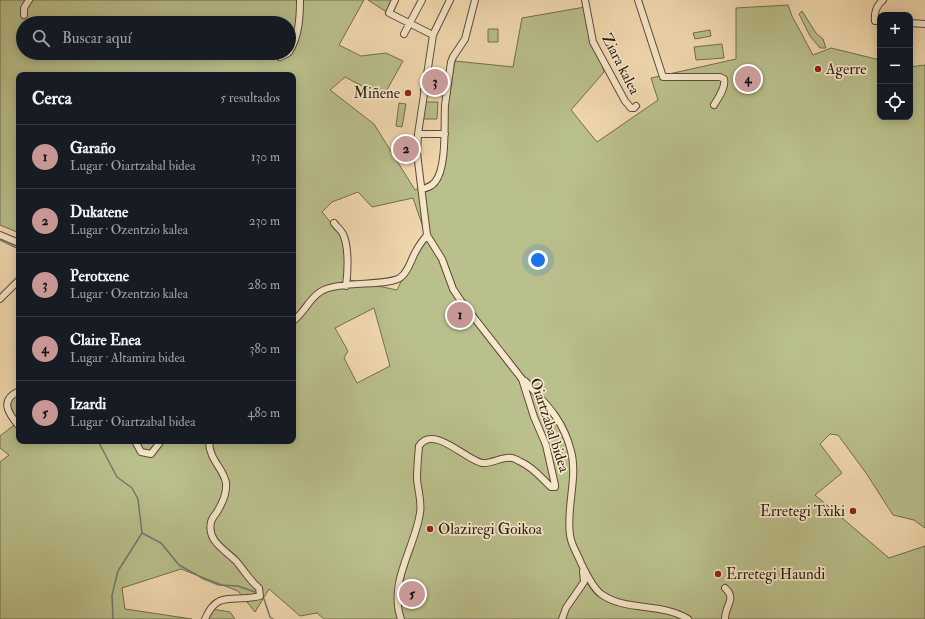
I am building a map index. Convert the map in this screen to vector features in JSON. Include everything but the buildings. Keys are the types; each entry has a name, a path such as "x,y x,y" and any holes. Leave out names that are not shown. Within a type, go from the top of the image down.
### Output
{"street":[{"path":"24,16 24,8 29,0"},
{"path":"296,35 299,24 300,0"},
{"path":"395,0 389,13 433,35"},
{"path":"404,34 422,0"},
{"path":"296,318 320,292 329,288 395,281 401,278 427,235 417,153 418,134 433,35 450,0"},
{"path":"422,189 431,186 438,176 445,134 447,93 451,62 453,56 465,39 474,0"},
{"name":"Ziara kalea","path":"585,0 593,42 624,102 631,108 636,106"},
{"path":"638,0 663,77 720,77 724,79 724,86 714,105"},
{"path":"877,21 875,21 874,14 877,6 883,0"},
{"path":"913,23 925,24"},
{"path":"424,90 447,93"},
{"path":"418,134 445,134"},
{"path":"334,223 343,234 347,252 348,261 346,286"},
{"path":"0,234 16,241"},
{"name":"Oiartzabal bidea","path":"401,619 398,609 398,592 401,574 412,543 420,513 421,504 417,479 419,446 421,442 428,440 444,441 471,459 481,462 512,458 528,465 551,487 555,487 546,445 534,417 522,379 461,301 454,289 442,259 427,235"},
{"path":"0,299 16,283"},
{"path":"522,379 555,414 566,433 572,453 573,479 569,523 570,537 585,571 600,593 613,600 671,611 688,619"},
{"path":"16,392 8,395 5,399 4,406 16,422"},
{"path":"137,444 141,452 148,454 151,454 159,444"},
{"path":"205,619 209,610 217,601 222,599 243,599 260,596 260,588 251,582 236,561 218,546 210,533 211,521 223,499 226,482 212,455 209,444"},
{"path":"562,619 566,608 584,582 582,564"},
{"path":"725,588 730,592 731,596 725,619"}],"green space":[{"path":"0,0 364,0 339,45 361,56 386,53 403,61 383,97 345,77 330,90 374,124 415,190 443,175 445,118 455,61 513,67 522,18 585,7 604,72 571,110 597,142 658,100 651,78 736,59 736,8 788,5 792,16 813,55 831,48 877,59 877,120 913,120 913,67 925,65 925,528 914,520 893,515 866,473 838,435 830,434 820,444 842,473 815,495 889,558 925,546 925,619 324,619 317,613 300,616 269,589 255,612 238,591 181,569 122,588 125,609 192,619 0,619 0,462 9,455 0,448 0,436 16,424 16,444 296,444 296,72 16,72 16,232 0,225","holes":["358,192 372,207 413,198 425,233 397,290 350,280 347,242 322,212 332,202","374,308 390,366 357,383 344,358 348,351 335,328"]},
{"path":"368,0 395,0 388,13"},
{"path":"802,11 816,33 823,39 826,48 820,48 810,36 799,14"},
{"path":"488,29 498,29 498,42 488,42"},
{"path":"710,30 711,36 695,39 693,33"},
{"path":"722,44 724,58 696,60 694,47"},
{"path":"425,102 438,102 437,119 422,119"},
{"path":"399,103 406,104 402,127 396,126"},
{"path":"16,395 16,418 7,402"},
{"path":"212,609 230,612 235,619 202,619"}],"waterway":[{"path":"0,240 16,248"},
{"path":"100,444 117,477 132,488 138,499 142,533 118,571 112,595 113,619"},
{"path":"142,533 161,543 179,565 204,579 219,585 238,586 255,592"},
{"path":"264,599 270,617 273,619"}],"place":[{"name":"Agerre","path":"818,69"},
{"name":"Claire Enea","path":"748,79"},
{"name":"Perotxene","path":"435,82"},
{"name":"Miñene","path":"408,93"},
{"name":"Dukatene","path":"406,149"},
{"name":"Garaño","path":"460,315"},
{"name":"Erretegi Txiki","path":"853,511"},
{"name":"Olaziregi Goikoa","path":"430,529"},
{"name":"Erretegi Haundi","path":"718,574"},
{"name":"Izardi","path":"412,594"}]}
